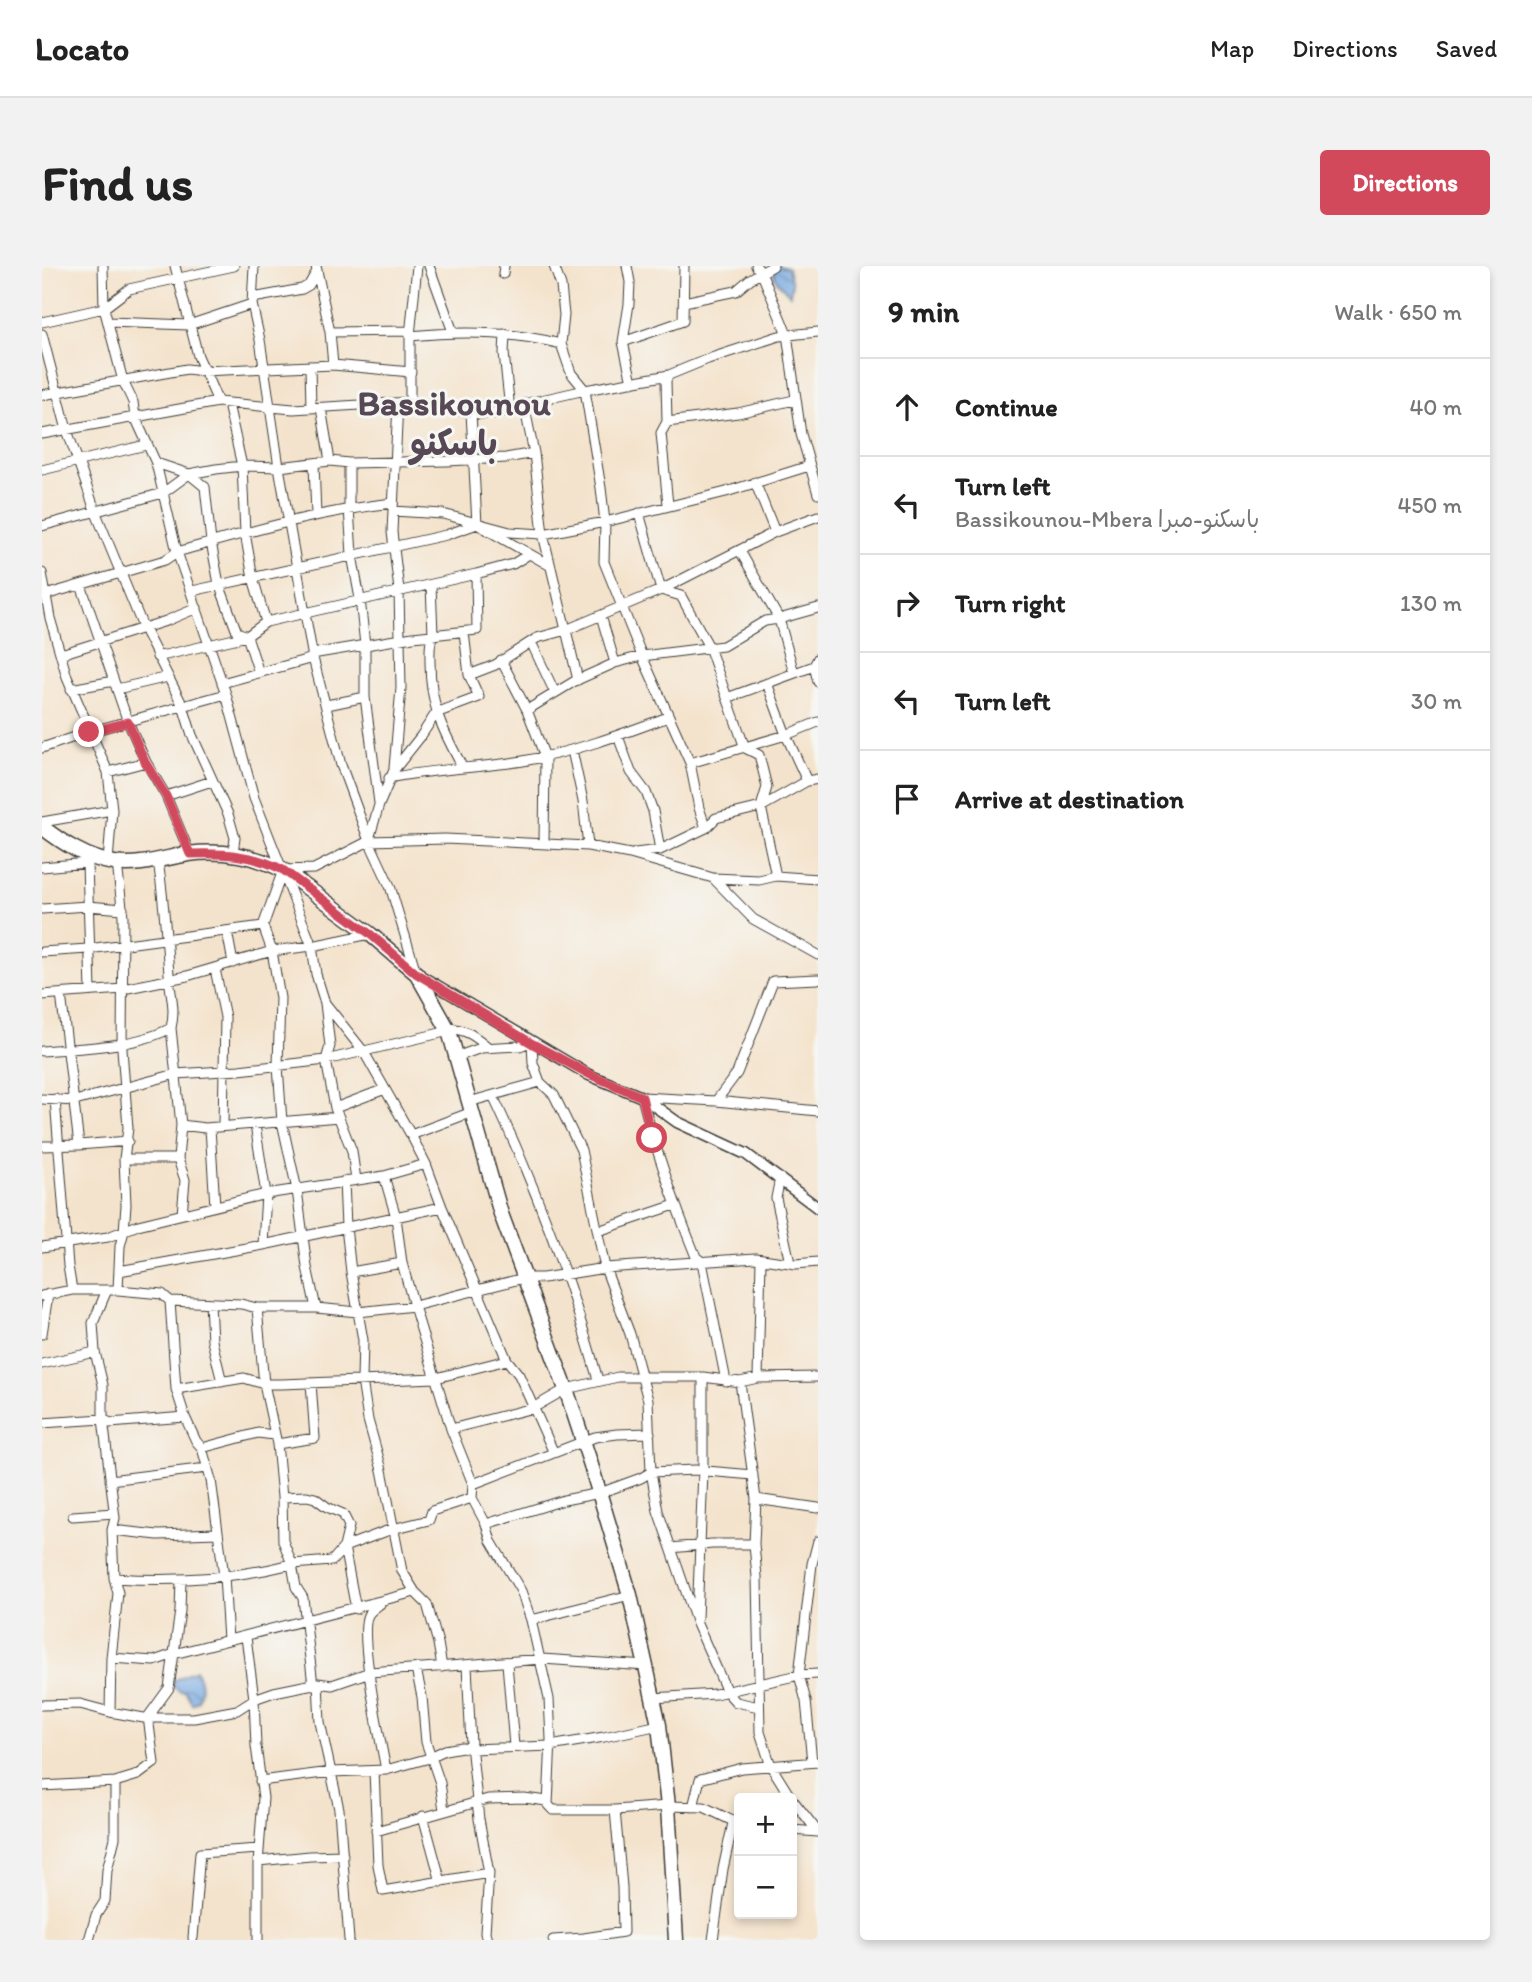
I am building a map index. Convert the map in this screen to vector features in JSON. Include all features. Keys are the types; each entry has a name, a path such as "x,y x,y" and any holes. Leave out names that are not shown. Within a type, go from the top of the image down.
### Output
{"main road":[{"path":"42,825 89,860 112,863 158,861 190,854 233,853 270,863 370,934 417,974 448,1029 501,1214 566,1389 630,1595 659,1726 668,1806 676,1940"}],"street":[{"path":"103,266 104,308 123,381 133,402 135,417 156,463 177,552 226,694 254,798 312,946 316,974 325,1003 330,1046 326,1060 337,1113 352,1151 356,1180"},
{"path":"175,266 203,371 218,402"},
{"path":"42,322 104,308 129,289 234,266"},
{"path":"254,266 253,301 313,656 341,765 369,841 390,886 417,974 531,1043 589,1074 642,1097 677,1122 746,1154 818,1208"},
{"path":"410,402 410,334 417,266"},
{"path":"429,266 453,332"},
{"path":"554,266 561,286 564,315 561,344 571,373 585,390 605,522 604,562 668,717 690,763 706,828"},
{"path":"627,266 630,282 624,342 632,382"},
{"path":"624,342 683,321 684,266"},
{"path":"684,303 736,291 759,270 773,266"},
{"path":"109,322 189,325 253,301 302,289 309,285 317,268"},
{"path":"317,268 317,281 330,332 333,365"},
{"path":"759,270 787,334 794,400 808,464 818,494"},
{"path":"330,332 505,334 523,335 561,344"},
{"path":"42,434 218,402 316,408 410,402 471,412 498,413 585,390 668,375 787,334 818,332"},
{"path":"42,334 67,430 96,513 157,657 183,706 192,735 228,814 236,838 233,853"},
{"path":"505,334 503,353 510,410"},
{"path":"42,395 187,369 203,371 333,365 411,372"},
{"path":"310,366 316,408 330,461"},
{"path":"668,375 667,422 661,433 668,505"},
{"path":"667,422 738,413 794,400"},
{"path":"369,841 391,774 401,688 399,590 393,507 398,403"},
{"path":"228,404 242,466 245,533 253,578 267,622"},
{"path":"524,404 534,453 549,565 578,680"},
{"path":"471,412 477,524"},
{"path":"42,470 146,444"},
{"path":"42,526 163,493 189,474 242,466 279,467 330,461 349,463 473,460 534,453"},
{"path":"44,595 165,560 177,552 211,542 349,508 393,507 443,514 510,532 543,534 605,522 755,482 818,459"},
{"path":"156,463 189,474 205,487 219,584 237,632 247,636"},
{"path":"314,463 316,515"},
{"path":"349,463 352,555 365,645 365,696 379,805"},
{"path":"755,482 775,532"},
{"path":"639,513 661,590"},
{"path":"469,675 531,642 661,590 775,532 818,516"},
{"path":"192,591 446,535 477,524 549,565"},
{"path":"740,551 779,619 794,673"},
{"path":"157,657 247,636 267,622 513,564 529,554"},
{"path":"42,573 44,595 72,689 108,772 112,863 123,909 122,1044 128,1141 124,1159 126,1205 120,1246 118,1290"},
{"path":"222,683 313,656 365,645 477,630 476,574"},
{"path":"81,585 128,722 145,762 166,796 190,854"},
{"path":"431,585 433,634 430,641 430,676 436,713 463,768"},
{"path":"661,590 681,596 709,647 745,748 759,755 767,787 761,807 776,876"},
{"path":"61,654 197,608"},
{"path":"527,710 578,680 615,663 642,656 723,646 765,621 818,608"},
{"path":"601,616 615,663"},
{"path":"391,774 436,713 478,697 469,675 464,632"},
{"path":"247,636 259,673"},
{"path":"531,642 555,693"},
{"path":"501,660 527,710 545,757 544,844"},
{"path":"727,698 816,662 818,682"},
{"path":"72,689 168,677"},
{"path":"767,683 807,781"},
{"path":"42,748 89,732 226,694"},
{"path":"327,705 365,696"},
{"path":"391,774 545,757 618,736 668,717"},
{"path":"690,763 786,735 818,722"},
{"path":"618,736 631,772 646,792 653,811 660,850"},
{"path":"572,750 583,801 588,846"},
{"path":"108,772 145,762"},
{"path":"630,854 660,850 706,828 716,818 761,807 807,781 818,779"},
{"path":"166,796 212,780"},
{"path":"42,825 111,810"},
{"path":"283,870 314,869 369,841 446,839 588,846 630,854 713,878 759,880 776,876 818,879"},
{"path":"42,867 89,860 88,949 91,991"},
{"path":"158,861 175,1013 171,1028 181,1125 178,1159 185,1180 183,1213"},
{"path":"283,870 263,926 272,951 280,998 278,1066 282,1122 297,1190 302,1235 316,1308"},
{"path":"713,878 753,919 818,955"},
{"path":"42,909 88,906 123,909"},
{"path":"42,952 88,949 263,926"},
{"path":"227,931 233,963"},
{"path":"42,995 123,989 215,969 272,951 370,934"},
{"path":"215,969 225,1017 223,1125"},
{"path":"716,1101 737,1073 774,981 818,979"},
{"path":"61,994 79,1145"},
{"path":"325,1003 364,1052 426,1164 507,1360 519,1375 553,1451"},
{"path":"42,1051 122,1044 171,1028"},
{"path":"42,1098 75,1101 176,1074 326,1060 448,1029 471,1033 489,1048"},
{"path":"456,1057 489,1048 531,1043"},
{"path":"531,1043 533,1063 540,1082 554,1095 582,1150 605,1268 630,1334 648,1400 651,1472 659,1511 671,1548 697,1623 727,1692 736,1702 759,1707"},
{"path":"411,1135 493,1096 540,1082"},
{"path":"181,1125 210,1128 223,1125 255,1125 337,1113 385,1089"},
{"path":"493,1096 516,1144 581,1317 598,1380"},
{"path":"642,1097 818,1111"},
{"path":"642,1097 652,1138 675,1205 696,1257 702,1262 726,1381"},
{"path":"55,1099 72,1290"},
{"path":"255,1125 266,1194 263,1245"},
{"path":"210,1128 215,1206"},
{"path":"42,1146 128,1141"},
{"path":"124,1159 178,1159"},
{"path":"42,1247 108,1237 183,1213 266,1194 384,1176 426,1164"},
{"path":"384,1176 396,1217 402,1263 451,1429 473,1484 472,1498 486,1524 491,1541 521,1591 542,1659 549,1699 547,1801 550,1808 615,1810 668,1806 704,1807 734,1823"},
{"path":"780,1178 776,1198 790,1263"},
{"path":"344,1181 351,1272 363,1340 362,1380 368,1420 382,1470 402,1571 426,1604 442,1667"},
{"path":"598,1231 675,1205"},
{"path":"119,1271 263,1245 442,1207"},
{"path":"758,1378 761,1259"},
{"path":"42,1334 45,1295 72,1290 162,1294 170,1301 241,1304 257,1308 316,1308 358,1312 414,1306 524,1278 605,1268 761,1259 790,1263 818,1262"},
{"path":"351,1272 402,1263"},
{"path":"107,1290 93,1323 95,1352 103,1385 103,1419 114,1513 114,1578 118,1592 111,1658 110,1712"},
{"path":"170,1301 176,1389 185,1417 202,1448 211,1480 224,1576 228,1640"},
{"path":"209,1303 212,1341 222,1382"},
{"path":"257,1308 264,1384 276,1440 283,1541 292,1564 296,1587 303,1598 320,1722 339,1809 349,1940"},
{"path":"42,1364 95,1352"},
{"path":"176,1389 244,1378 264,1384 436,1378 507,1360"},
{"path":"451,1429 533,1408 566,1389 598,1380 640,1376 703,1377 740,1382 758,1378 818,1377"},
{"path":"697,1623 703,1472 703,1377"},
{"path":"740,1382 756,1499 754,1544 762,1743 771,1766 789,1793"},
{"path":"202,1448 258,1433 276,1440 315,1438 311,1383"},
{"path":"42,1423 103,1419 110,1423 185,1417"},
{"path":"473,1484 583,1441 617,1434 650,1433"},
{"path":"110,1480 207,1468"},
{"path":"486,1524 565,1500 600,1493 651,1472 667,1470 753,1475"},
{"path":"282,1497 307,1496 343,1514 349,1527 344,1547 356,1609"},
{"path":"114,1578 181,1580 247,1574 292,1564 332,1561 344,1547 393,1529 429,1520 432,1511 472,1498"},
{"path":"756,1499 818,1507"},
{"path":"73,1516 114,1513"},
{"path":"112,1530 158,1535 217,1532"},
{"path":"693,1807 700,1779 742,1768 815,1762 806,1701 799,1675 818,1541"},
{"path":"671,1548 700,1544 754,1544"},
{"path":"42,1786 115,1782 138,1775 154,1763 148,1717 169,1688 181,1580"},
{"path":"111,1658 154,1661 415,1592"},
{"path":"531,1620 630,1595"},
{"path":"382,1602 368,1615 365,1634 386,1770"},
{"path":"246,1637 254,1699 256,1746 264,1798 258,1861 258,1940"},
{"path":"42,1705 80,1704 110,1712 148,1717 194,1718 237,1710 254,1699 316,1684 332,1685 369,1672 542,1659 647,1666"},
{"path":"507,1663 514,1746"},
{"path":"467,1666 471,1749 489,1874 485,1933 487,1940"},
{"path":"416,1668 429,1756 440,1783 444,1810"},
{"path":"653,1698 727,1692 799,1675 818,1674"},
{"path":"260,1781 331,1772 386,1770 444,1749 550,1745 659,1726"},
{"path":"374,1771 376,1831 383,1891 489,1874"},
{"path":"89,1940 96,1915 105,1901 107,1870 115,1838 115,1782"},
{"path":"376,1831 444,1810 499,1797 547,1801"},
{"path":"797,1805 818,1832"},
{"path":"553,1940 623,1932 615,1810"},
{"path":"423,1816 441,1882"},
{"path":"797,1830 818,1832"},
{"path":"713,1940 723,1869 734,1831"},
{"path":"193,1938 200,1853 259,1849"},
{"path":"258,1861 342,1855"}],"water":[{"path":"776,266 788,268 792,284 790,295 778,283 773,273"},
{"path":"195,1670 201,1689 198,1701 192,1704 185,1691 172,1686 173,1681"}],"district":[{"name":"Bassikounou باسكنو","path":"454,423"}],"route":[{"path":"89,732 128,722 145,762 158,779 166,796 190,854 233,853 270,863 283,870 370,934 417,974 533,1044 589,1074 642,1097 652,1138"}]}
